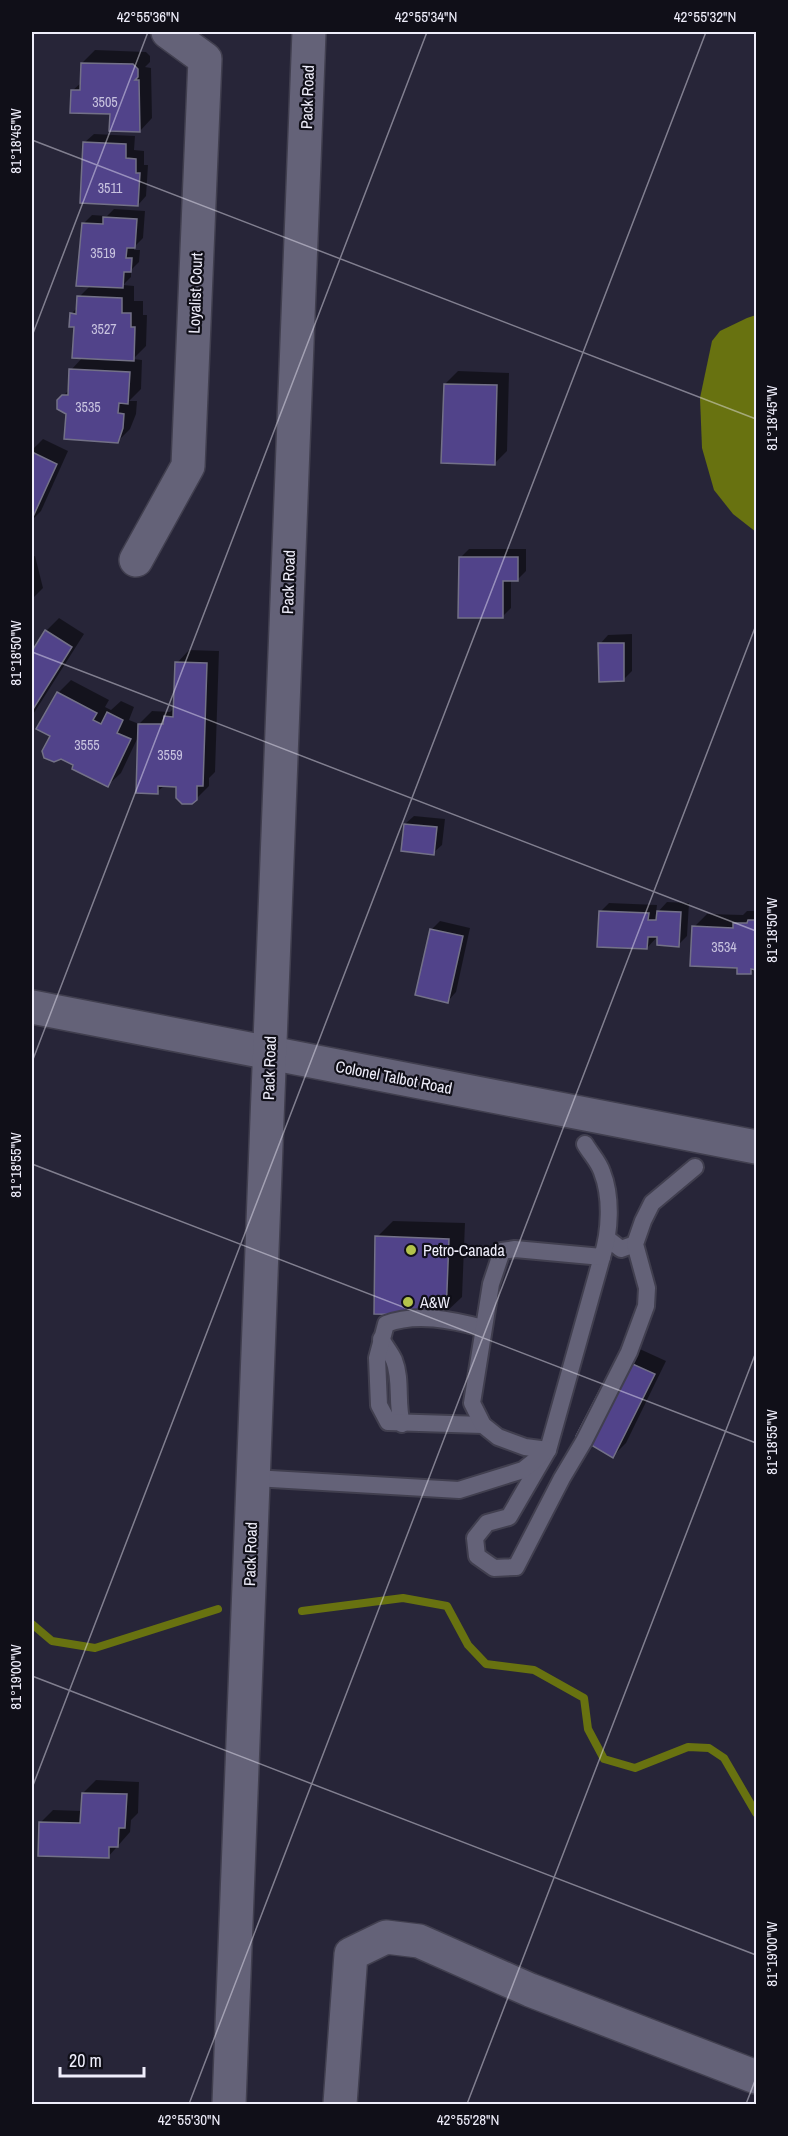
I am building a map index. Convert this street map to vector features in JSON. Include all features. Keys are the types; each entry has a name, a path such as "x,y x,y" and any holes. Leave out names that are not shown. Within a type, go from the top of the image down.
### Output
{"street":[{"name":"Loyalist Court","path":"136,560 188,466 206,59 168,32"},
{"name":"Pack Road","path":"229,2104 309,32"},
{"name":"Colonel Talbot Road","path":"32,1008 756,1147"},
{"path":"340,2104 351,1954 386,1937 419,1941 530,1990 756,2078"}],"lane":[{"path":"585,1144 602,1171 607,1195 608,1239 548,1450 509,1517 487,1523 475,1538 477,1556 494,1568 516,1568 629,1352 646,1306 647,1288 634,1244 652,1203 695,1167"},
{"path":"608,1239 621,1249 634,1244"},
{"path":"548,1450 525,1447 498,1437 483,1425 472,1403 490,1284 502,1251 515,1249 602,1257"},
{"path":"483,1328 449,1319 398,1320 386,1324 377,1358 379,1405 388,1422 483,1425"},
{"path":"253,1478 459,1490 523,1470 548,1450"}],"shaded area":[{"path":"756,315 756,532 733,514 714,490 702,448 700,398 712,341 720,331"}],"building":[{"path":"81,63 133,64 138,69 138,77 135,80 139,80 140,132 109,131 110,114 70,113 71,90 80,90"},
{"path":"83,142 126,144 126,158 136,159 136,173 140,173 138,206 80,203"},
{"path":"103,217 137,219 135,248 127,248 126,258 132,258 131,272 124,272 123,288 76,286 82,223 103,224"},
{"path":"77,296 122,298 122,313 131,313 131,327 135,327 134,361 72,358 74,327 69,327 70,313 76,314"},
{"path":"69,369 130,372 128,404 119,403 118,413 124,414 123,428 118,443 64,439 66,414 57,409 57,400 62,395 68,395"},
{"path":"444,384 497,385 495,465 441,463"},
{"path":"32,452 57,464 32,519"},
{"path":"459,557 518,557 518,581 503,581 503,618 458,618"},
{"path":"45,630 72,647 32,711 32,651"},
{"path":"598,643 624,643 624,681 599,682"},
{"path":"175,662 207,663 203,786 197,786 197,800 192,804 182,804 176,798 176,787 158,786 158,794 136,793 138,724 163,724 164,716 173,717"},
{"path":"57,692 97,713 93,720 101,724 107,712 123,720 117,733 131,739 108,787 72,769 73,765 61,759 54,762 44,758 42,751 50,736 36,729"},
{"path":"404,824 437,827 434,855 401,851"},
{"path":"599,911 649,913 648,920 656,920 657,911 681,912 679,947 657,945 657,937 648,937 647,949 597,947"},
{"path":"748,920 756,920 756,970 751,969 751,974 737,974 737,968 690,966 692,926 733,928 733,923 747,923"},
{"path":"430,929 463,936 448,1003 415,995"},
{"path":"375,1236 449,1239 446,1315 374,1314"},
{"path":"617,1357 655,1374 613,1458 576,1436"},
{"path":"82,1793 127,1794 125,1828 119,1828 118,1847 109,1847 109,1858 38,1856 39,1822 80,1823"}],"waterway":[{"path":"302,1611 403,1598 447,1606 468,1645 486,1664 534,1670 584,1698 588,1729 604,1759 635,1768 688,1747 709,1748 724,1758 756,1813"},
{"path":"32,1624 52,1641 95,1648 218,1609"}],"place":[{"name":"Petro-Canada","path":"411,1250"},
{"name":"A&W","path":"408,1302"}]}
